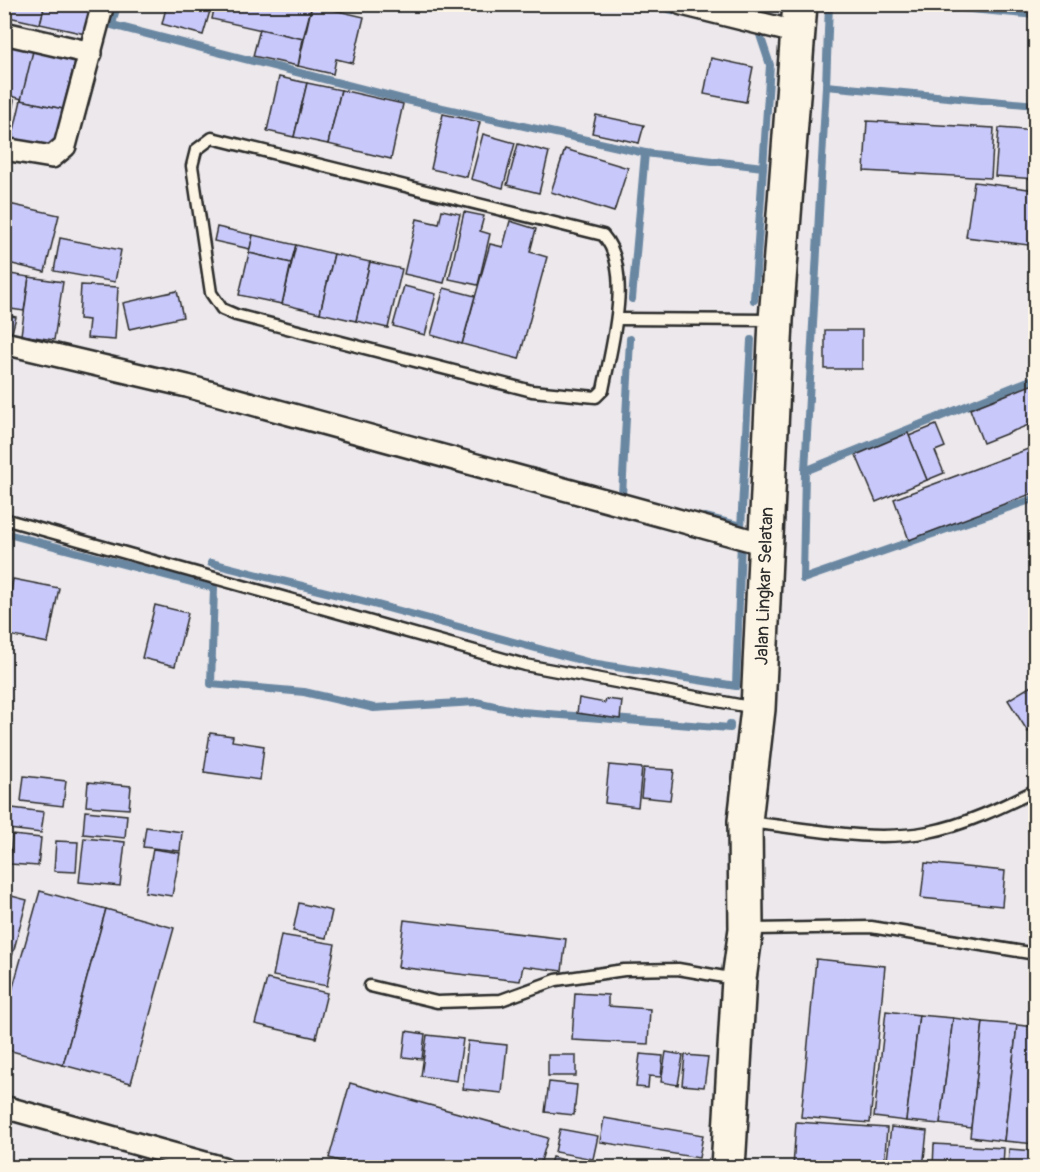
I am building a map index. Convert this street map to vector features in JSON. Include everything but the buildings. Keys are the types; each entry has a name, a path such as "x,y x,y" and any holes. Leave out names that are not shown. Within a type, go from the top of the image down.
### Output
{"highway":[{"name":"Jalan Lingkar Selatan","path":"729,1167 739,979 746,930 745,821 759,709 776,320 799,19"}],"street":[{"path":"4,149 51,157 59,153 64,146 103,4"},
{"path":"681,4 799,19"},
{"path":"4,33 91,53"},
{"path":"4,343 187,386 765,544"},
{"path":"4,1107 223,1167"}],"lane":[{"path":"212,138 603,235 613,246 618,274 617,318 603,390 596,397 532,391 236,315 222,309 211,293 192,166 196,150 212,138"},
{"path":"617,318 776,320"},
{"path":"4,519 525,666 759,709"},
{"path":"745,821 876,836 928,832 997,809 1035,790"},
{"path":"746,930 871,927 1035,954"},
{"path":"370,986 437,1002 501,1000 556,980 624,970 678,969 739,979"}],"waterway":[{"path":"117,4 112,25 402,99 645,153 763,167"},
{"path":"649,4 683,13"},
{"path":"760,13 761,4"},
{"path":"826,86 829,4"},
{"path":"917,4 1036,15"},
{"path":"754,300 770,65 758,29"},
{"path":"1036,105 826,86 805,471 1036,378"},
{"path":"632,299 645,153"},
{"path":"622,496 630,339"},
{"path":"741,528 751,340"},
{"path":"805,471 803,579 1036,498"},
{"path":"705,517 741,526"},
{"path":"4,533 214,588 211,684 304,692 374,708 476,702 522,712 730,728 730,724"},
{"path":"211,563 591,663 736,686 741,541"}]}
